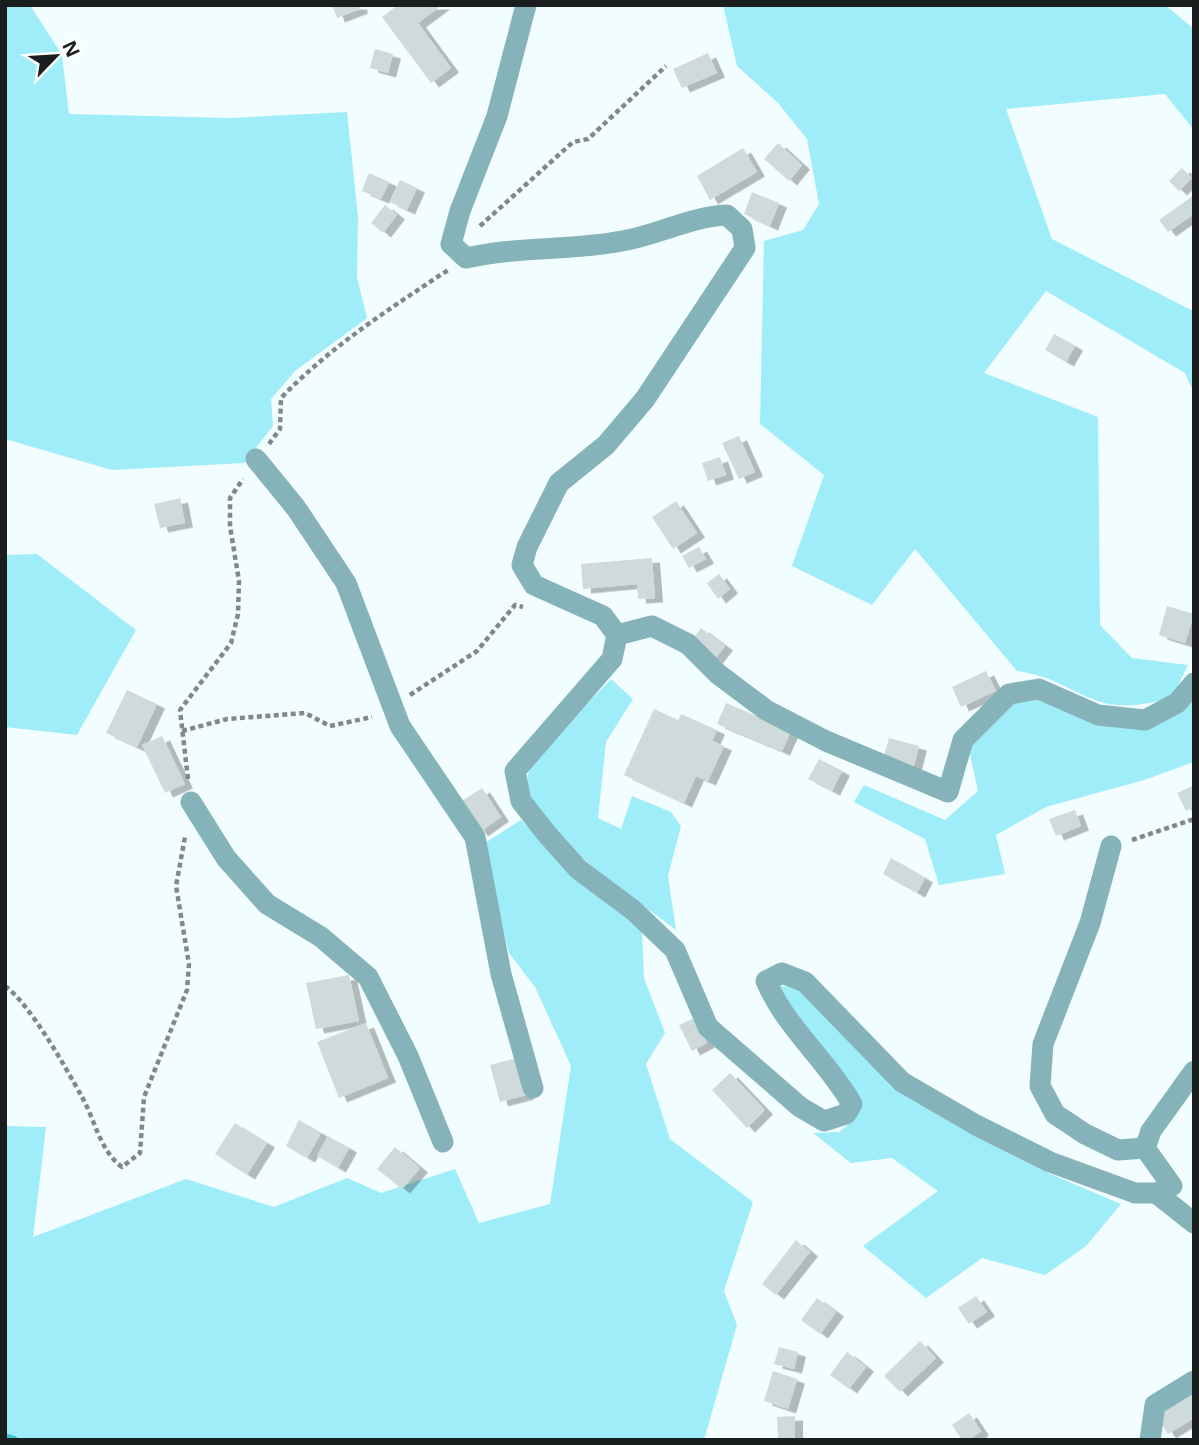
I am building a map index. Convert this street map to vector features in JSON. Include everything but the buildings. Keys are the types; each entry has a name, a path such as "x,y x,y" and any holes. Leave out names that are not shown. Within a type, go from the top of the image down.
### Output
{"street":[{"path":"526,5 497,116 460,211 451,244 466,258 492,252 577,249 626,241 710,215 727,215 742,229 745,248 645,399 606,444 559,483 527,547 522,565 534,585 603,616 617,635 612,659 515,771 522,801 578,869 633,910 675,950 708,1027 800,1107 824,1121 846,1114 852,1104 839,1080 809,1049 775,1001 766,981 782,973 806,982 902,1083 976,1125 1050,1162 1135,1193 1156,1193 1172,1186 1145,1149"},
{"path":"256,460 296,508 346,583 400,726 475,837 501,974 533,1088"},
{"path":"617,635 652,626 688,644 718,674 766,710 826,741 948,792 963,740 1009,694 1039,690 1098,715 1145,720 1177,703 1194,683"},
{"path":"191,802 226,858 267,904 321,937 368,977 408,1056 443,1142"},
{"path":"1111,846 1090,923 1043,1044 1040,1086 1055,1114 1085,1134 1118,1150 1145,1149"},
{"path":"1145,1149 1151,1131 1194,1071"},
{"path":"1156,1193 1194,1223"},
{"path":"1150,1440 1155,1405 1194,1381"}],"path":[{"path":"5,986 26,1006 82,1097 111,1158 122,1167 140,1153 144,1097 187,990 189,964 176,886 191,802 180,710 231,643 238,614 239,581 230,526 230,498 280,429 281,398 302,376 347,338 466,258 470,235 573,142 588,139 666,66"},
{"path":"1111,846 1194,819"}],"shaded area":[{"path":"5,5 30,5 62,55 69,114 231,118 347,112 358,217 357,278 367,318 295,371 271,399 273,426 244,463 112,470 5,439"},
{"path":"723,5 1165,5 1194,29 1194,130 1165,94 1006,109 1052,239 1191,310 1194,307 1194,393 1185,373 1046,291 984,373 1098,417 1100,625 1132,658 1188,665 1172,698 1143,704 1114,705 1095,700 1040,676 1017,671 915,549 872,605 792,566 824,475 760,424 764,241 803,230 819,204 807,139 778,103 737,66"},
{"path":"37,554 136,630 77,735 5,727 5,555"},
{"path":"611,679 633,699 606,742 598,818 621,829 632,796 671,812 681,826 668,876 676,930 583,859 540,813 529,791 529,771 533,764"},
{"path":"1036,695 1145,727 1194,695 1194,762 1144,780 1046,807 996,835 1005,874 939,885 925,839 854,802 864,785 945,820 978,791 968,745 1011,700"},
{"path":"521,820 576,875 642,930 644,978 665,1033 646,1064 670,1139 753,1202 724,1291 737,1325 704,1440 5,1440 5,1126 46,1127 33,1237 186,1179 274,1207 347,1178 381,1193 455,1169 479,1223 550,1204 571,1066 535,987 509,953 482,845"},
{"path":"778,986 794,987 810,998 972,1134 1048,1173 1121,1204 1086,1246 1045,1275 982,1258 926,1298 863,1246 938,1191 892,1158 851,1163 813,1133 839,1132 856,1118 857,1101 812,1043"}],"waterway":[{"path":"5,1437 14,1440"}]}
